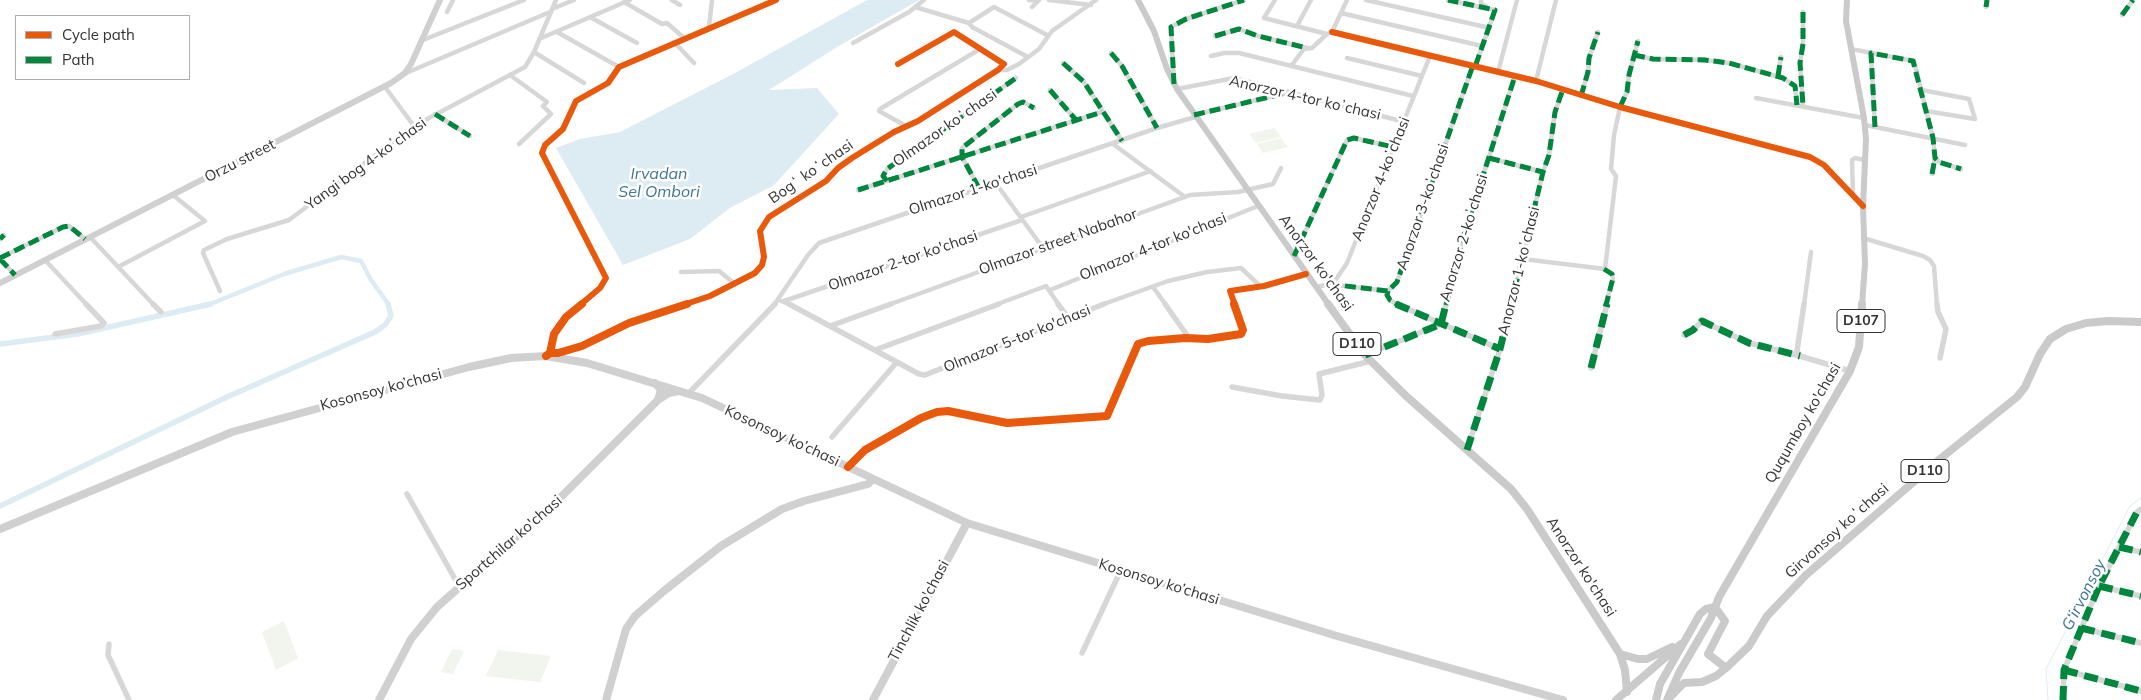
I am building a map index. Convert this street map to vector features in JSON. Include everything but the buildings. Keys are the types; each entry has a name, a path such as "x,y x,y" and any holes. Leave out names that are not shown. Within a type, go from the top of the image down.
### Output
{"main road":[{"name":"Orzu street","path":"0,283 385,87 405,73 414,60 440,0"},
{"name":"Anorzor ko'chasi","path":"1138,0 1154,31 1175,86 1306,274 1368,358 1405,395 1522,502 1620,654"},
{"name":"Ququmboy ko'chasi","path":"1715,607 1850,372 1859,347 1865,264 1862,206 1864,121 1846,21 1847,0"},
{"name":"Girvonsoy koʻchasi","path":"1726,668 1749,646 1767,616 1806,575 1940,459 2017,397 2025,387 2040,354 2050,339 2066,329 2086,323 2108,321 2141,322"},
{"name":"Kosonsoy ko’chasi","path":"0,529 232,432 469,367 511,358 548,354 587,363 689,393 967,523 1337,636 1563,700"},
{"path":"655,383 661,390 658,400"},
{"path":"658,400 669,393 680,391"},
{"name":"Sportchilar ko'chasi","path":"379,700 412,639 437,607 560,498 658,400"},
{"path":"606,700 626,629 641,610 665,590 721,546 782,509 804,501 868,484 874,479"},
{"name":"Tinchlik ko'chasi","path":"873,700 967,523"},
{"path":"1715,607 1726,621 1709,648 1708,654 1726,668"},
{"name":"D107","path":"1656,700 1660,684 1700,614 1706,609 1715,607"},
{"name":"D107","path":"1667,700 1671,688 1715,607"},
{"path":"1620,654 1638,659 1647,659 1661,654 1686,640"},
{"path":"1616,700 1628,692 1686,640"},
{"name":"D110","path":"1620,654 1625,670 1628,692"},
{"name":"D110","path":"1667,700 1684,683 1702,682 1716,676 1726,668"}],"street":[{"path":"447,12 453,0"},
{"path":"423,40 524,0"},
{"name":"Yangi bog 4-koʼchasi","path":"220,291 203,253 204,250 227,239 290,220 414,126 525,67 534,52 556,0"},
{"path":"405,73 574,0"},
{"path":"539,39 630,0"},
{"path":"672,0 680,5"},
{"path":"709,27 712,0"},
{"path":"548,354 554,334 566,317 600,288 606,278 598,258 542,153 545,145 563,129 576,101 608,83 619,67 776,0"},
{"path":"853,43 924,0"},
{"path":"1029,0 1038,1"},
{"path":"1049,0 1091,5"},
{"name":"Bogʻ koʻchasi","path":"548,354 590,343 629,322 692,303 755,273 762,265 764,247 760,231 769,218 826,181 838,168 886,136 918,121 998,70 1013,68 1042,46 1048,36 1096,0"},
{"path":"1175,86 1171,27 1186,19 1244,0"},
{"path":"1275,0 1264,18 1327,34"},
{"path":"1297,26 1311,0"},
{"path":"1332,32 1347,0"},
{"path":"1366,0 1490,28"},
{"path":"1448,0 1495,10"},
{"path":"1481,0 1481,4 1495,10"},
{"path":"1498,72 1518,0"},
{"path":"1536,81 1556,0"},
{"path":"1986,7 1987,0"},
{"path":"2122,15 2133,0"},
{"path":"1032,7 1038,1"},
{"path":"624,2 662,24 667,22 684,38"},
{"path":"915,7 969,24 1028,57"},
{"path":"969,24 994,8 1048,36"},
{"name":"Аnorzor 3-koʼchasi","path":"1388,291 1397,282 1472,68 1475,66 1495,10"},
{"path":"1803,12 1803,44 1800,63 1803,106"},
{"path":"1341,13 1482,46"},
{"path":"590,17 637,44"},
{"path":"1215,36 1239,29 1312,48 1327,34 1332,32 1536,81 1620,108 1810,157 1824,165 1862,206"},
{"path":"557,32 619,67"},
{"path":"1581,96 1598,32"},
{"path":"898,64 952,33 956,33 1004,64 998,70"},
{"path":"1604,269 1616,176 1611,169 1614,135 1620,108 1627,92 1638,41"},
{"path":"674,42 694,63"},
{"path":"1291,66 1303,50 1307,48"},
{"path":"906,126 879,111 880,109 980,49"},
{"path":"1851,49 1914,62 1933,138 1935,158 1932,174"},
{"path":"534,52 584,83"},
{"path":"1211,56 1232,52 1239,53 1413,96"},
{"path":"1111,53 1122,66 1156,128"},
{"path":"1871,53 1875,127"},
{"path":"1634,55 1653,59 1705,60 1729,63 1778,76 1794,84 1797,105"},
{"name":"Аnorzor 4-koʼchasi","path":"1329,284 1337,278 1347,263 1430,56"},
{"path":"1778,76 1781,57"},
{"path":"1347,58 1422,76"},
{"path":"1063,62 1084,82 1122,141"},
{"path":"510,75 547,102 544,106 551,114 519,144"},
{"name":"Аnorzor 2-koʼchasi","path":"1441,324 1462,240 1515,76"},
{"name":"Olmazor koʻchasi","path":"887,181 883,176 887,169 1016,78"},
{"name":"Anorzor 4-tor koʼchasi","path":"1175,86 1234,78 1286,93 1405,122"},
{"path":"385,87 414,126"},
{"name":"Аnorzor 1-koʼchasi","path":"1467,450 1500,349 1523,259 1542,172 1549,155 1555,112 1562,89"},
{"path":"1050,90 1076,120"},
{"path":"1922,90 1969,99 1975,119 1926,112"},
{"name":"Olmazor 1-ko'chasi","path":"689,393 782,300 808,255 819,243 1156,128 1286,93"},
{"path":"1756,98 1803,106 1864,121 1875,127 1965,145"},
{"name":"Olmazor koʻchasi","path":"962,157 962,148 1018,104 1023,102 1034,108"},
{"name":"Olmazor koʻchasi","path":"858,190 1102,112"},
{"path":"435,114 470,136"},
{"path":"1294,256 1347,140 1354,138 1393,147"},
{"path":"1112,144 1152,171 1185,197"},
{"path":"962,157 979,188"},
{"path":"1489,158 1542,172"},
{"path":"1853,196 1849,168 1852,160 1859,158 1864,160"},
{"path":"1935,158 1939,162 1961,169"},
{"name":"Olmazor street Nabahor","path":"830,326 1185,197 1246,190 1273,184 1281,168"},
{"name":"Olmazor 2-tor ko'chasi","path":"782,300 1022,219 1152,171"},
{"path":"995,182 1043,248"},
{"path":"118,267 205,221 173,195"},
{"name":"Olmazor 4-tor ko'chasi","path":"875,350 1046,286 1050,290 1258,206"},
{"path":"15,275 0,258 63,227 69,226 87,238 161,312"},
{"path":"1863,238 1923,256 1930,260 1934,266 1938,312 1946,329 1940,358"},
{"path":"1800,356 1796,346 1812,252"},
{"path":"1523,259 1604,269 1612,274 1613,278 1591,368"},
{"path":"45,260 104,323 101,326 55,334"},
{"name":"Olmazor 5-tor ko'chasi","path":"782,300 924,376 1152,287 1207,272 1241,268 1260,286"},
{"path":"681,272 719,270 735,284"},
{"path":"848,467 865,450 921,418 936,412 948,411 1007,423 1107,416 1138,344 1148,341 1189,338 1208,339 1242,334 1243,330 1229,292 1235,289 1260,286 1306,274"},
{"path":"1316,287 1329,284 1388,291 1387,295 1390,300 1500,349"},
{"path":"1152,287 1189,338"},
{"path":"1050,290 1069,319"},
{"path":"1684,335 1702,322 1749,343 1800,356 1850,372"},
{"path":"1232,387 1282,396 1320,400 1322,395 1319,374 1368,358 1441,324"},
{"path":"832,437 897,362"},
{"path":"408,494 459,586"},
{"path":"2062,700 2064,670 2098,586 2137,512 2141,509"},
{"path":"2119,547 2141,552"},
{"path":"1082,654 1121,570"},
{"path":"2098,586 2141,596"},
{"path":"2081,628 2141,643"},
{"path":"109,644 108,655 129,700"},
{"path":"2064,670 2141,691"}],"shaded area":[{"path":"1274,128 1281,137 1256,143 1249,134"},
{"path":"1281,138 1288,147 1263,153 1257,144"},
{"path":"284,621 298,658 276,670 262,632"},
{"path":"452,649 464,651 453,674 441,672"},
{"path":"498,650 551,656 540,682 486,676"}],"water":[{"name":"Irvadan Sel Ombori","path":"867,0 919,0 837,47 769,90 817,88 839,114 774,185 730,208 690,239 623,265 556,148 580,139 620,132 735,73"}],"waterway":[{"path":"210,304 284,274 341,257 361,261 371,280 389,305"},
{"path":"0,344 78,334 210,304"},
{"path":"0,506 227,397 375,332 385,325 391,316 388,304"},
{"name":"G‘irvonsoy","path":"2048,700 2046,669 2130,506 2141,498"}],"marked path":[{"path":"1174,84 1171,27 1186,19 1244,0"},
{"path":"1329,284 1388,291 1397,282 1472,68 1475,67 1495,10 1448,0"},
{"path":"1986,7 1987,0"},
{"path":"2122,15 2133,0"},
{"path":"1803,12 1803,44 1800,63 1803,106"},
{"path":"1215,36 1239,29 1258,36 1307,48"},
{"path":"1581,96 1588,72 1589,58 1598,32"},
{"path":"1620,107 1627,92 1629,75 1638,41"},
{"path":"1111,53 1122,66 1157,128"},
{"path":"1875,127 1871,53 1913,61 1933,138 1935,158 1939,162 1961,169"},
{"path":"1634,55 1653,59 1705,60 1729,63 1783,78 1795,86 1797,105"},
{"path":"1778,76 1781,57"},
{"path":"1063,63 1084,82 1122,141"},
{"path":"1365,355 1441,324 1462,241 1515,76"},
{"path":"887,181 883,176 887,169 1016,78"},
{"path":"1467,450 1500,349 1543,172 1549,155 1555,112 1563,89"},
{"path":"1050,90 1076,120"},
{"path":"1194,115 1286,93"},
{"path":"979,188 962,157 962,148 1018,104 1023,102 1034,108"},
{"path":"858,190 1102,112"},
{"path":"435,114 470,136"},
{"path":"1294,256 1347,140 1354,138 1393,147"},
{"path":"1489,158 1543,172"},
{"path":"1932,174 1935,158"},
{"path":"0,258 63,227 69,226 85,239"},
{"path":"0,239 4,235"},
{"path":"0,259 15,275"},
{"path":"1591,368 1613,278 1612,274 1604,269"},
{"path":"1388,291 1387,295 1390,300 1400,306 1500,349"},
{"path":"1684,335 1693,330 1702,321 1749,343 1800,356"},
{"path":"2063,700 2064,670 2099,586 2137,512 2141,509"},
{"path":"2119,547 2141,552"},
{"path":"2099,586 2141,596"},
{"path":"2081,628 2141,643"},
{"path":"2064,670 2141,691"}],"cycle path":[{"path":"546,356 550,353 554,334 566,317 600,288 606,278 542,153 545,145 563,129 576,101 608,83 619,67 776,0"},
{"path":"550,353 558,353 582,346 629,323 710,296 755,273 762,265 764,257 760,231 769,217 826,181 838,168 852,158 894,132 918,121 998,70 1004,64 954,32 898,64"},
{"path":"1332,32 1536,81 1620,107 1810,157 1824,165 1863,206"},
{"path":"848,467 865,450 921,418 937,412 948,411 1007,423 1107,416 1138,344 1148,341 1185,338 1208,339 1241,334 1243,330 1230,291 1264,286 1306,274"}]}
